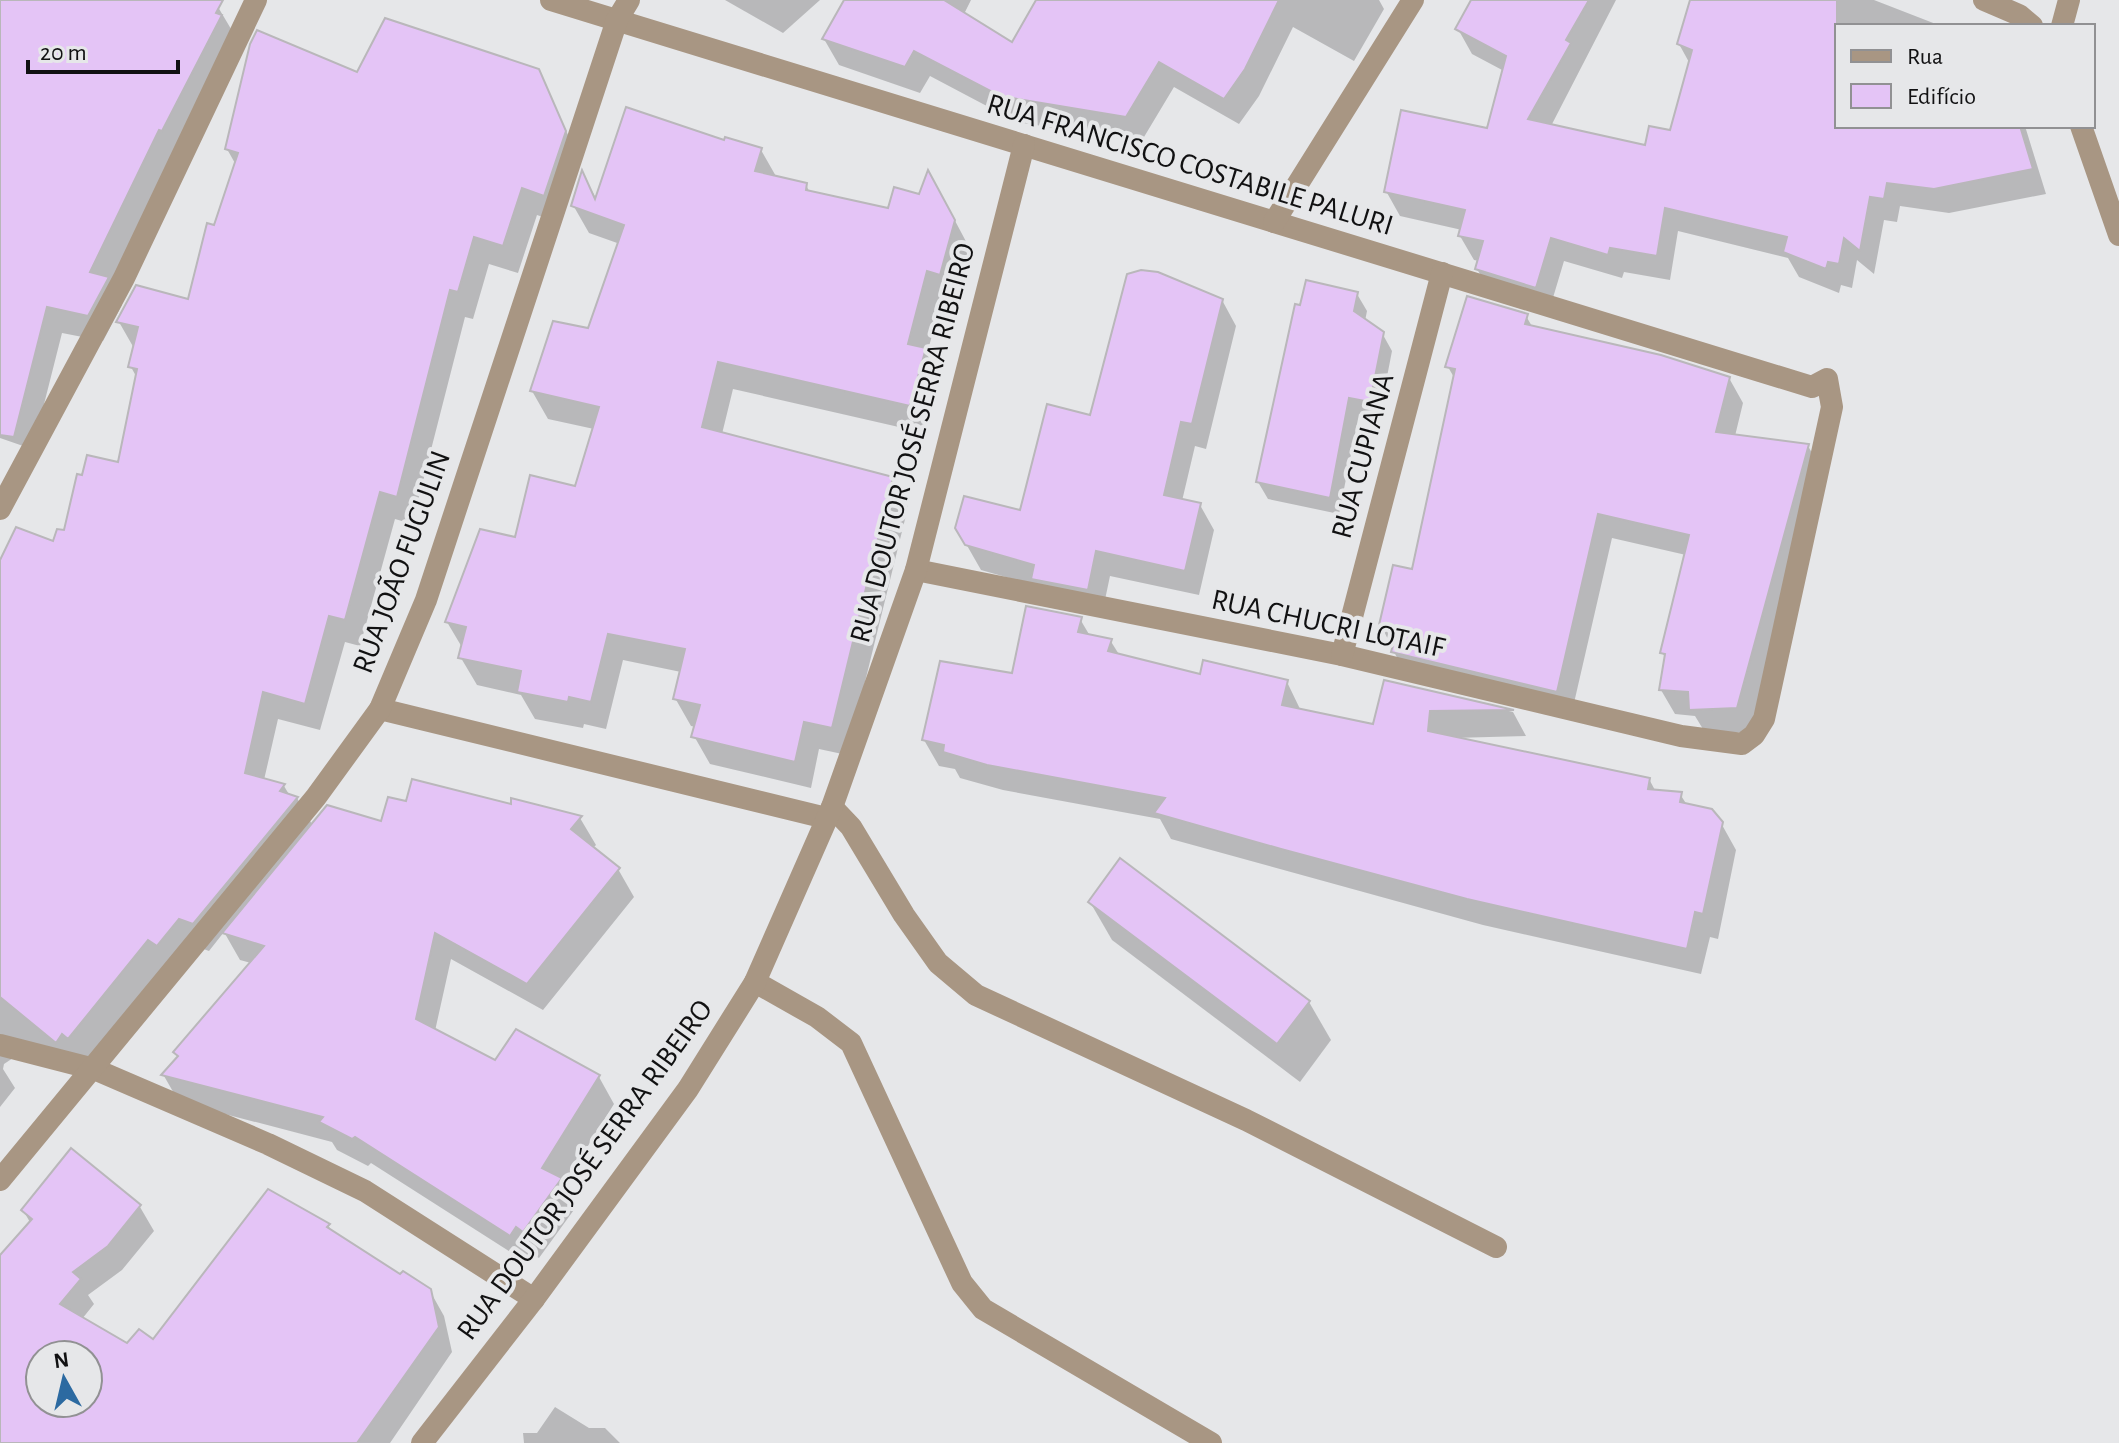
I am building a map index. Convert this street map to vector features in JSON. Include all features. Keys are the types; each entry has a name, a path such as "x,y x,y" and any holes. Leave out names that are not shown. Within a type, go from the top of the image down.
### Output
{"street":[{"path":"0,509 124,278 256,0"},
{"name":"RUA FRANCISCO COSTABILE PALURI","path":"551,0 1812,387 1827,379 1832,407 1764,719 1754,735 1742,744 1726,744"},
{"name":"RUA JOÃO FUGULIN","path":"0,1180 316,797 380,709 426,600 617,20 629,0"},
{"path":"1274,222 1413,0"},
{"path":"1984,0 2019,15 2030,24"},
{"path":"2063,24 2069,0"},
{"path":"2082,128 2119,235"},
{"name":"RUA DOUTOR JOSÉ SERRA RIBEIRO","path":"422,1443 534,1299 688,1089 755,982 829,812 916,570 1024,145"},
{"name":"RUA CUPIANA","path":"1342,655 1442,273"},
{"name":"RUA CHUCRI LOTAIF","path":"916,570 1342,655 1726,744"},
{"path":"380,709 829,812 851,827 904,915 938,963 976,995 1246,1120 1496,1247"},
{"path":"755,982 817,1017 851,1043 962,1283 983,1309 1211,1443"},
{"path":"0,1045 94,1069 268,1144 365,1191 534,1299"}],"building":[{"path":"0,0 223,0 216,13 222,15 162,131 159,130 90,272 109,277 88,316 47,307 14,437 0,435"},
{"path":"844,0 944,0 1012,42 1036,0 1279,0 1245,69 1224,99 1159,62 1126,117 1000,96 914,51 905,67 822,39"},
{"path":"1471,0 1589,0 1566,40 1571,43 1528,119 1645,145 1649,126 1670,130 1692,50 1677,44 1690,0 1837,0 1835,128 2021,128 2033,169 1934,189 1887,183 1884,199 1870,197 1860,251 1844,238 1839,264 1828,262 1826,269 1783,252 1787,237 1665,208 1657,256 1610,248 1608,255 1551,238 1536,288 1475,269 1483,241 1458,236 1465,210 1384,192 1401,110 1487,128 1506,56 1455,29"},
{"path":"385,18 539,69 566,131 544,196 522,188 503,246 474,237 458,292 450,290 397,497 380,492 345,620 329,616 305,704 263,692 245,773 285,784 280,791 298,797 193,924 179,919 157,946 148,940 68,1039 62,1034 56,1043 0,997 0,560 16,527 53,541 57,529 64,530 77,474 82,475 87,455 118,462 137,369 128,367 138,327 116,322 136,285 188,299 207,223 214,225 238,153 225,149 250,44 257,30 357,72"},
{"path":"626,107 724,140 725,137 762,148 755,171 807,183 806,190 888,208 894,187 919,194 928,170 955,220 940,275 927,271 908,344 926,348 910,406 718,362 702,427 893,477 832,728 804,722 795,762 691,737 700,705 673,699 685,649 608,634 591,702 569,697 568,702 517,692 521,671 458,658 466,627 445,622 480,529 515,537 530,475 575,486 599,407 530,391 553,321 588,328 624,225 571,206 582,170 595,199"},
{"path":"1141,270 1158,272 1223,299 1192,424 1181,422 1164,495 1201,503 1185,571 1096,551 1088,590 1031,579 1034,565 965,545 955,528 964,496 1020,510 1047,404 1090,415 1127,274"},
{"path":"1306,280 1358,292 1354,311 1384,332 1370,402 1349,398 1330,498 1256,482 1295,304 1300,305"},
{"path":"1467,296 1528,314 1525,324 1661,355 1730,377 1716,432 1809,444 1737,708 1689,710 1688,692 1659,690 1665,654 1660,653 1689,535 1598,514 1557,692 1391,652 1398,628 1379,625 1393,565 1412,569 1455,369 1445,367"},
{"path":"1026,606 1082,617 1078,632 1112,639 1108,651 1200,674 1203,660 1288,680 1282,705 1373,724 1384,680 1514,710 1430,711 1428,731 1650,778 1648,789 1682,792 1680,802 1712,809 1723,822 1703,914 1695,912 1687,949 1467,899 1281,849 1154,813 1165,798 987,765 943,752 944,745 922,740 940,661 1012,673"},
{"path":"412,779 511,804 511,798 582,816 571,829 620,868 527,984 435,933 416,1019 495,1060 516,1029 600,1075 542,1168 562,1178 523,1232 516,1227 510,1236 355,1137 352,1139 319,1122 323,1117 161,1075 178,1056 173,1052 264,946 222,933 327,805 381,821 388,797 406,801"},
{"path":"1120,858 1310,1001 1277,1044 1088,902"},
{"path":"71,1148 141,1205 108,1246 73,1272 81,1279 60,1304 127,1343 139,1329 153,1339 268,1189 330,1224 327,1227 400,1274 403,1271 431,1289 439,1327 357,1443 0,1443 0,1255 32,1219 21,1210"}]}
